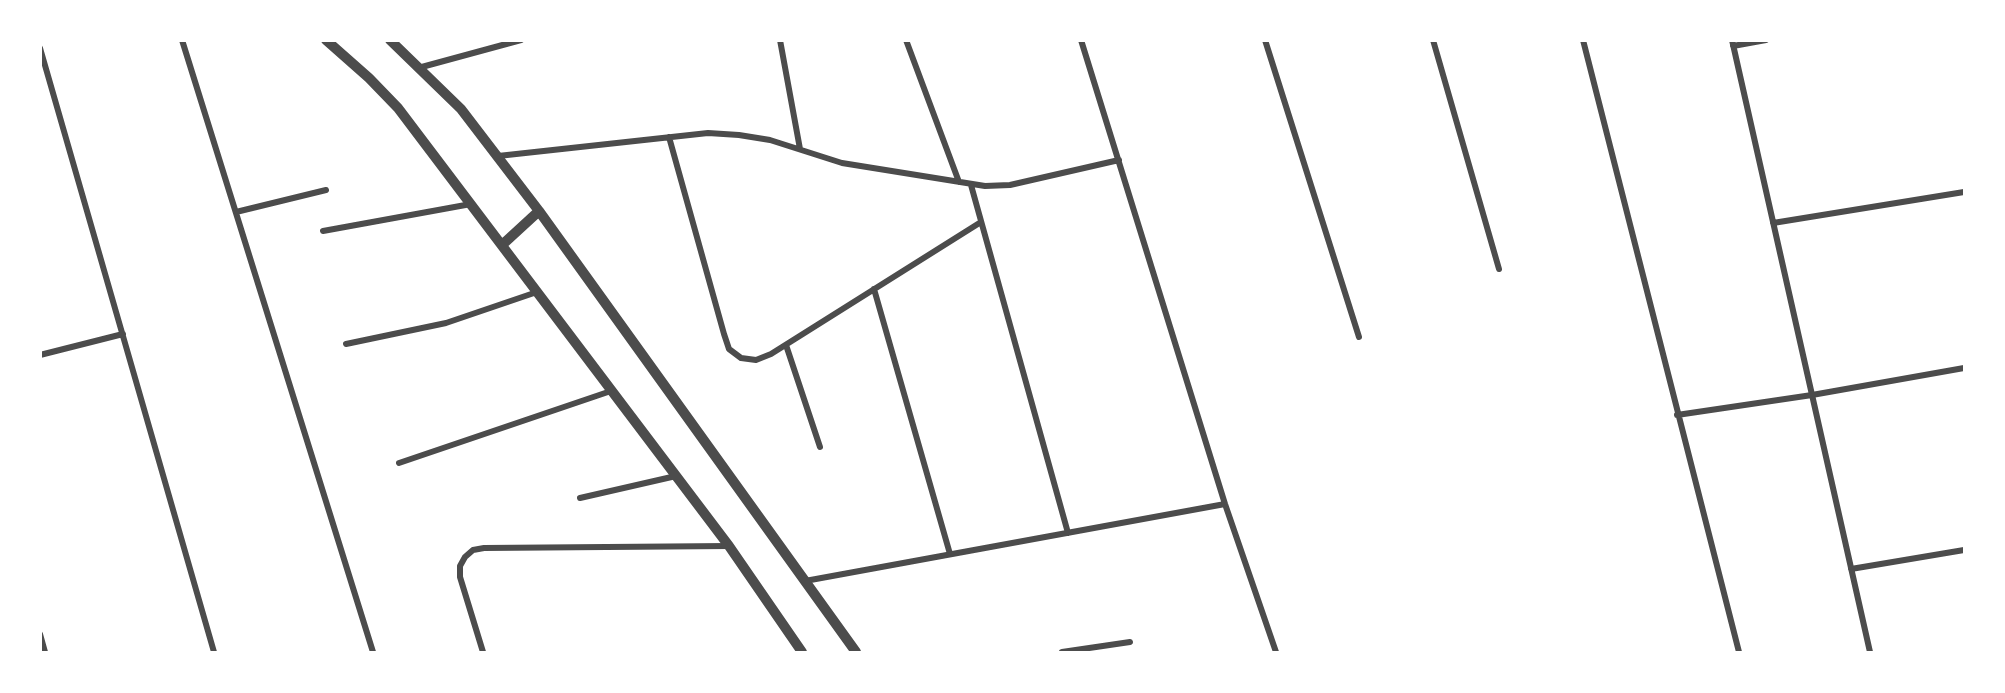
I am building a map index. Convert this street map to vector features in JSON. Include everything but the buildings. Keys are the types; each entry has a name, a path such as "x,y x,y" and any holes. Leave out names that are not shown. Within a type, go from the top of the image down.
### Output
{"street":[{"path":"182,40 373,652"},
{"path":"326,40 369,78 398,108 729,546 802,652"},
{"path":"390,40 461,109 540,212 855,652"},
{"path":"418,68 521,40"},
{"path":"780,40 800,148"},
{"path":"906,40 959,182"},
{"path":"1081,40 1225,504 1276,652"},
{"path":"1265,40 1359,337"},
{"path":"1433,40 1499,269"},
{"path":"1583,40 1739,652"},
{"path":"1766,40 1733,43 1870,652"},
{"path":"40,48 214,652"},
{"path":"497,156 708,133 770,140 842,163 971,185 1010,184 1119,160"},
{"path":"669,137 724,334 729,349 741,358 756,360 771,354 981,222"},
{"path":"971,185 1068,533"},
{"path":"236,212 326,190"},
{"path":"1773,223 1965,192"},
{"path":"323,231 471,204"},
{"path":"502,245 540,212"},
{"path":"874,289 950,554"},
{"path":"346,344 446,323 537,292"},
{"path":"40,355 123,334"},
{"path":"786,345 820,447"},
{"path":"1677,415 1812,395 1965,368"},
{"path":"399,463 611,391"},
{"path":"580,498 676,476"},
{"path":"805,581 1225,504"},
{"path":"483,652 460,577 460,566 473,550 484,548 729,546"},
{"path":"1851,569 1965,550"},
{"path":"40,634 45,652"},
{"path":"1062,652 1130,642"}]}
